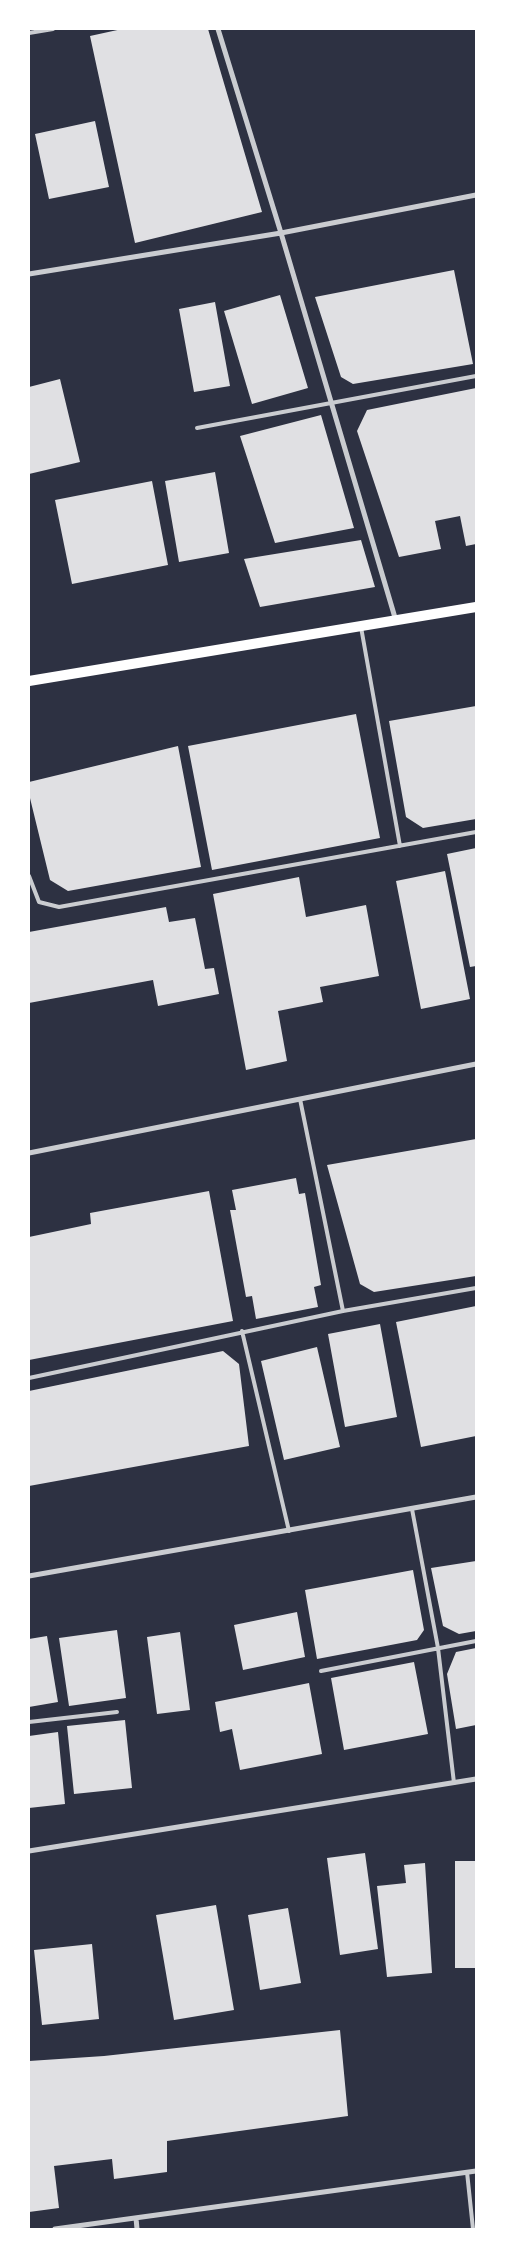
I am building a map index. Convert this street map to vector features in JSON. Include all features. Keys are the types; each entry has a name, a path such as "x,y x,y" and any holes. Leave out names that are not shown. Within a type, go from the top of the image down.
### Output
{"main road":[{"path":"29,681 396,622 476,607"}],"street":[{"path":"218,29 281,233 396,622"},
{"path":"29,274 281,233 476,195"},
{"path":"29,1153 476,1064"},
{"path":"29,1576 476,1497"},
{"path":"29,1851 476,1780"},
{"path":"55,2229 476,2171"},
{"path":"136,2218 137,2229"}],"lane":[{"path":"29,33 53,29"},
{"path":"197,428 476,376"},
{"path":"361,627 400,846"},
{"path":"29,876 39,902 59,907 476,832"},
{"path":"300,1099 343,1311"},
{"path":"29,1378 242,1331 476,1288"},
{"path":"242,1331 289,1531"},
{"path":"412,1509 438,1648 454,1783"},
{"path":"320,1671 476,1642"},
{"path":"29,1722 117,1712"},
{"path":"467,2172 473,2229"}],"building":[{"path":"122,29 208,29 262,212 135,243 90,36"},
{"path":"95,121 109,187 49,199 35,134"},
{"path":"454,270 473,364 353,384 341,377 315,297"},
{"path":"280,295 308,388 252,404 224,311"},
{"path":"215,302 230,386 194,392 179,309"},
{"path":"60,379 80,462 29,474 29,387"},
{"path":"476,388 476,544 466,546 460,516 435,521 441,549 399,557 357,431 367,410"},
{"path":"321,415 354,528 275,543 240,436"},
{"path":"215,472 229,553 179,562 165,481"},
{"path":"152,481 168,565 72,584 55,500"},
{"path":"361,540 375,587 260,607 244,559"},
{"path":"476,706 476,819 423,828 406,817 389,721"},
{"path":"356,714 380,838 212,870 188,746"},
{"path":"178,746 201,867 68,891 50,880 29,794 29,782"},
{"path":"476,848 476,966 470,967 447,854"},
{"path":"445,871 470,999 421,1009 396,881"},
{"path":"299,877 306,917 366,905 379,976 320,987 323,1002 278,1011 287,1061 246,1070 213,894"},
{"path":"166,907 169,922 195,918 205,969 214,968 219,994 158,1006 153,980 29,1003 29,932"},
{"path":"476,1139 476,1276 374,1292 360,1284 327,1165"},
{"path":"296,1178 299,1194 305,1193 321,1285 314,1287 318,1307 256,1319 252,1296 246,1297 230,1210 236,1210 232,1190"},
{"path":"209,1191 233,1321 29,1360 29,1237 91,1224 90,1213"},
{"path":"476,1306 476,1436 421,1447 396,1322"},
{"path":"380,1324 397,1417 345,1427 328,1334"},
{"path":"317,1347 340,1447 284,1460 261,1361"},
{"path":"223,1351 239,1364 249,1446 29,1486 29,1391"},
{"path":"476,1561 476,1631 459,1634 443,1626 431,1568"},
{"path":"413,1570 424,1630 417,1640 317,1659 305,1590"},
{"path":"297,1612 305,1657 243,1670 234,1625"},
{"path":"117,1630 126,1698 69,1706 59,1638"},
{"path":"180,1632 190,1710 157,1714 147,1637"},
{"path":"47,1636 58,1702 29,1707 29,1639"},
{"path":"476,1648 476,1725 456,1729 447,1674 456,1652"},
{"path":"414,1662 428,1734 344,1750 331,1678"},
{"path":"309,1683 322,1754 240,1770 232,1729 220,1732 215,1702"},
{"path":"125,1720 132,1788 74,1794 67,1726"},
{"path":"58,1732 65,1804 29,1808 29,1736"},
{"path":"365,1853 378,1949 340,1955 327,1858"},
{"path":"455,1861 476,1861 476,1968 455,1968"},
{"path":"425,1863 432,1973 387,1977 377,1886 406,1883 404,1865"},
{"path":"216,1905 234,2010 174,2020 156,1915"},
{"path":"288,1908 301,1983 260,1990 248,1915"},
{"path":"92,1944 99,2019 42,2025 34,1950"},
{"path":"340,2030 348,2116 167,2141 167,2172 114,2179 112,2159 54,2166 59,2208 29,2212 29,2061 104,2056"}]}
